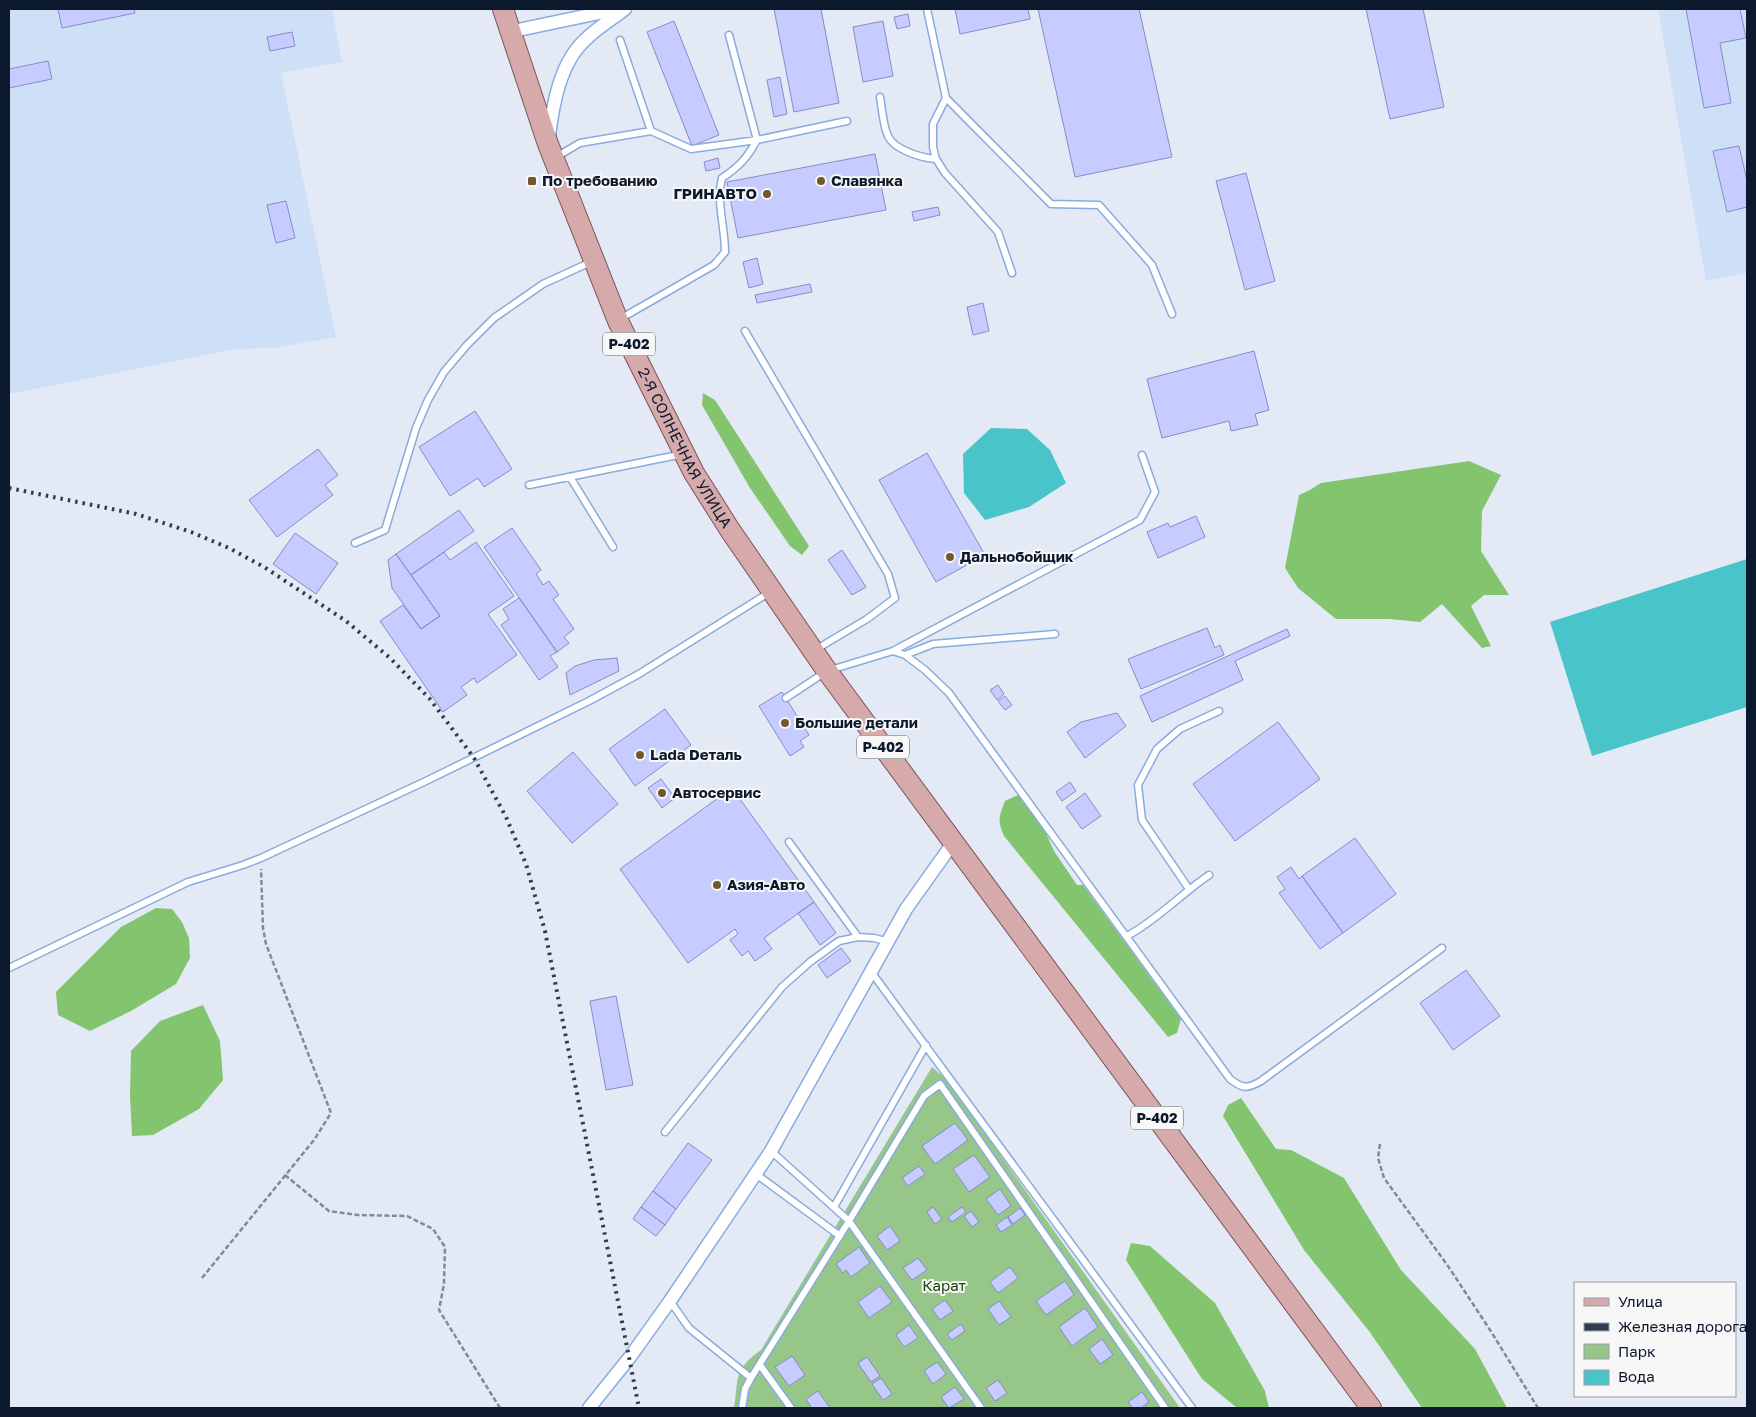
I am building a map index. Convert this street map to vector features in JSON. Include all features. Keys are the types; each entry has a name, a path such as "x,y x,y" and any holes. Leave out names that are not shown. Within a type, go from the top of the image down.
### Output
{"main road":[{"name":"2-Я СОЛНЕЧНАЯ УЛИЦА","path":"502,9 551,151 618,321 684,454 730,530 771,591 953,842"},
{"name":"Р-402","path":"953,842 1371,1408"}],"street":[{"path":"581,9 599,12"},
{"path":"509,32 618,9"},
{"path":"551,151 551,118 563,73 584,40 625,9"},
{"path":"589,1408 630,1357 771,1151 906,909 953,842"}],"lane":[{"path":"927,9 946,98 1051,204 1099,206 1152,265 1172,314"},
{"path":"618,321 714,265 725,252 725,232 719,190 722,178 747,158 757,140 729,35"},
{"path":"620,40 651,131"},
{"path":"880,97 888,137 900,147 922,158 936,159"},
{"path":"946,98 934,124 933,147 936,159 945,173 998,232 1012,274"},
{"path":"551,151 580,143 651,131 691,149 757,140 846,121"},
{"path":"354,543 386,530 416,428 428,400 444,372 494,318 544,284 594,261"},
{"path":"745,331 888,574 894,598 867,619 814,651"},
{"path":"530,485 684,454"},
{"path":"786,698 827,670 894,651 1140,520 1155,492 1142,455"},
{"path":"570,476 612,547"},
{"path":"9,968 188,882 261,858 426,781 589,701 639,674 771,591"},
{"path":"905,655 933,644 1055,634"},
{"path":"894,651 905,655 950,692 1230,1079 1240,1086 1250,1087 1282,1066 1442,948"},
{"path":"1189,888 1142,820 1138,785 1158,749 1180,729 1219,711"},
{"path":"789,842 858,937"},
{"path":"1127,936 1143,927 1189,888 1209,875"},
{"path":"665,1132 782,986 810,962 839,941 858,937 874,938 889,942"},
{"path":"872,973 1192,1408"},
{"path":"834,1208 926,1045"},
{"path":"742,1408 745,1389 751,1378 840,1236 924,1096 940,1084 1165,1408"},
{"path":"771,1151 849,1221 981,1408"},
{"path":"756,1174 840,1236"},
{"path":"670,1300 689,1328 751,1378"},
{"path":"760,1366 791,1408"}],"path":[{"path":"202,1278 314,1140 331,1113 266,944 263,928 261,858"},
{"path":"1380,1144 1378,1158 1384,1178 1459,1283 1538,1408"},
{"path":"285,1174 329,1211 358,1215 407,1216 433,1229 445,1247 444,1284 439,1310 500,1408"}],"shaded area":[{"path":"9,9 332,9 342,62 281,73 336,337 274,348 235,349 9,394"},
{"path":"1658,9 1747,9 1747,273 1706,281"}],"green space":[{"path":"703,393 715,400 809,546 802,555 790,546 750,488 702,405"},
{"path":"1469,461 1501,475 1482,511 1481,551 1509,595 1484,595 1471,606 1491,646 1482,648 1442,604 1420,622 1389,619 1336,619 1298,588 1285,568 1299,495 1321,483"},
{"path":"1018,795 1023,796 1041,822 1054,851 1077,885 1083,885 1181,1019 1177,1033 1168,1037 1004,836 1000,826 1001,811 1005,801"},
{"path":"156,908 172,909 182,922 189,938 190,958 176,984 131,1011 90,1031 58,1015 56,992 121,927"},
{"path":"203,1005 220,1041 223,1080 199,1109 153,1135 132,1136 130,1096 131,1051 160,1021"},
{"name":"Карат","path":"932,1067 947,1080 1180,1408 734,1408 737,1381 741,1369 761,1350"},
{"path":"1241,1098 1276,1149 1291,1150 1344,1178 1401,1270 1475,1349 1507,1408 1422,1408 1369,1331 1304,1250 1223,1116 1228,1105"},
{"path":"1131,1243 1150,1246 1215,1303 1265,1391 1269,1408 1237,1408 1202,1379 1126,1260"}],"water":[{"path":"991,428 1027,429 1050,450 1066,483 1029,507 985,520 964,493 963,454"},
{"path":"1747,559 1747,707 1592,756 1550,622"}],"building":[{"path":"58,9 134,9 135,13 62,28"},
{"path":"774,9 821,9 839,103 794,112"},
{"path":"955,9 1028,9 1030,19 960,34"},
{"path":"1038,9 1139,9 1172,157 1075,177"},
{"path":"1366,9 1423,9 1444,107 1390,119"},
{"path":"1686,9 1740,9 1746,38 1720,43 1731,103 1704,108"},
{"path":"908,14 910,26 897,29 894,17"},
{"path":"674,21 719,135 692,146 647,32"},
{"path":"883,21 893,76 863,82 853,27"},
{"path":"292,32 295,46 270,51 267,37"},
{"path":"48,61 52,79 9,88 9,69"},
{"path":"780,77 787,114 774,117 767,80"},
{"path":"1739,146 1747,181 1747,207 1727,212 1713,151"},
{"path":"875,154 886,210 738,238 727,182"},
{"path":"718,158 720,168 706,171 704,162"},
{"path":"1246,173 1275,281 1245,290 1216,181"},
{"path":"286,201 295,238 276,243 267,205"},
{"path":"938,207 940,215 914,221 912,212"},
{"path":"757,258 763,284 749,288 743,262"},
{"path":"810,284 812,292 757,303 755,295"},
{"path":"983,303 989,331 973,335 967,307"},
{"path":"1254,351 1269,410 1255,414 1258,425 1231,431 1229,421 1162,438 1147,379"},
{"path":"475,411 512,469 484,487 478,478 450,496 419,447"},
{"path":"318,449 338,475 325,485 333,495 277,537 249,500"},
{"path":"927,453 985,555 936,582 879,480"},
{"path":"459,510 474,531 411,575 396,554"},
{"path":"1196,516 1205,537 1158,558 1147,532 1168,523 1170,527"},
{"path":"512,528 541,570 536,574 543,585 549,581 559,595 553,599 574,629 564,637 569,643 557,652 484,547"},
{"path":"295,533 338,563 316,594 273,564"},
{"path":"476,542 514,596 488,614 517,655 477,683 474,678 461,687 467,695 443,712 380,621 403,605 421,629 440,616 411,575 444,552 450,560"},
{"path":"842,550 866,587 852,595 828,560"},
{"path":"396,554 440,616 421,629 392,588 388,560"},
{"path":"519,598 557,652 550,656 558,667 539,680 501,625 509,619 503,609"},
{"path":"1207,628 1215,648 1220,645 1224,655 1141,689 1128,659"},
{"path":"1287,629 1290,636 1235,661 1243,680 1152,722 1140,696"},
{"path":"617,658 619,671 570,695 566,673 575,666 594,660"},
{"path":"998,685 1004,694 997,700 990,690"},
{"path":"782,692 809,735 800,741 804,747 790,756 759,706"},
{"path":"1005,696 1012,705 1005,710 998,701"},
{"path":"665,709 691,745 635,786 609,749"},
{"path":"1117,713 1126,726 1085,758 1067,732 1081,722"},
{"path":"1278,722 1320,779 1235,841 1193,784"},
{"path":"573,752 618,804 572,843 527,791"},
{"name":"Автосервис","path":"661,779 675,798 662,808 648,788"},
{"path":"1070,782 1076,791 1062,801 1056,792"},
{"name":"Азия-Авто","path":"732,788 814,902 764,938 772,949 755,961 748,951 742,956 730,940 738,934 735,929 688,963 620,869"},
{"path":"1085,793 1101,816 1082,829 1066,807"},
{"path":"1355,838 1396,894 1343,933 1302,876"},
{"path":"1291,867 1299,879 1302,876 1343,933 1320,949 1279,893 1285,889 1277,877"},
{"path":"814,902 836,933 820,945 798,913"},
{"path":"841,948 851,961 827,978 818,965"},
{"path":"1466,970 1500,1016 1453,1050 1420,1003"},
{"path":"616,996 633,1085 606,1090 590,1001"},
{"path":"955,1123 968,1140 935,1164 922,1146"},
{"path":"688,1143 712,1160 676,1209 653,1191"},
{"path":"974,1155 990,1177 969,1192 953,1169"},
{"path":"919,1166 925,1174 908,1186 902,1178"},
{"path":"1000,1189 1011,1206 998,1215 986,1199"},
{"path":"653,1191 676,1209 665,1225 641,1207"},
{"path":"641,1207 665,1225 656,1236 633,1219"},
{"path":"933,1207 942,1219 935,1224 927,1212"},
{"path":"962,1207 966,1212 952,1222 948,1217"},
{"path":"1020,1208 1025,1215 1013,1224 1008,1217"},
{"path":"971,1211 979,1222 972,1227 964,1216"},
{"path":"1007,1217 1012,1225 1001,1232 996,1225"},
{"path":"890,1226 900,1241 887,1250 877,1236"},
{"path":"859,1247 870,1263 851,1277 846,1270 843,1273 836,1264"},
{"path":"918,1258 927,1270 912,1280 903,1268"},
{"path":"1010,1267 1018,1278 998,1293 990,1282"},
{"path":"1065,1281 1074,1295 1046,1315 1036,1301"},
{"path":"880,1286 892,1302 869,1318 858,1302"},
{"path":"945,1300 953,1311 940,1320 932,1309"},
{"path":"999,1301 1011,1317 999,1325 988,1309"},
{"path":"1085,1308 1098,1327 1072,1346 1059,1327"},
{"path":"961,1324 965,1331 952,1340 947,1334"},
{"path":"909,1325 918,1338 904,1347 896,1335"},
{"path":"1102,1339 1113,1355 1100,1364 1089,1349"},
{"path":"792,1356 805,1375 789,1386 775,1367"},
{"path":"867,1357 880,1376 871,1382 858,1363"},
{"path":"937,1362 946,1374 933,1384 924,1371"},
{"path":"881,1378 892,1394 883,1400 872,1384"},
{"path":"998,1380 1007,1393 995,1401 986,1388"},
{"path":"955,1387 964,1399 949,1408 941,1397"},
{"path":"818,1391 830,1408 812,1408 806,1399"},
{"path":"1142,1392 1149,1402 1141,1408 1133,1408 1128,1402"}],"railway":[{"path":"9,488 136,514 191,532 229,548 264,567 346,621 390,658 429,698 474,758 506,817 526,864 545,931 639,1408"}],"place":[{"name":"По требованию","path":"532,181"},
{"name":"Славянка","path":"821,181"},
{"name":"ГРИНАВТО","path":"767,194"},
{"name":"Дальнобойщик","path":"950,557"},
{"name":"Большие детали","path":"785,723"},
{"name":"Lada Dеталь","path":"640,755"},
{"name":"Автосервис","path":"662,793"},
{"name":"Азия-Авто","path":"717,885"}]}
